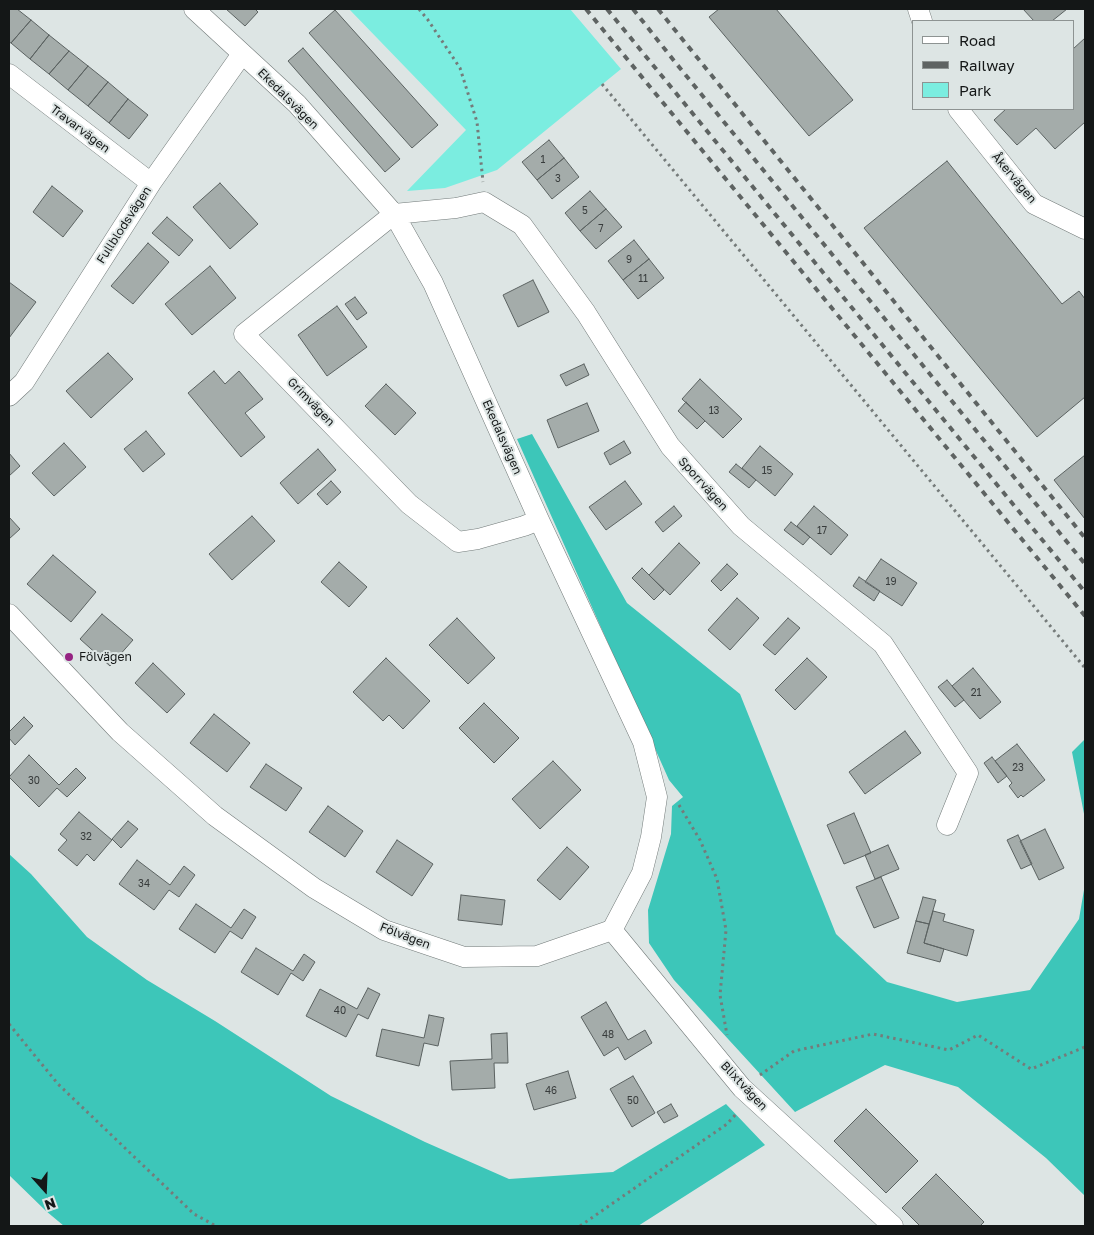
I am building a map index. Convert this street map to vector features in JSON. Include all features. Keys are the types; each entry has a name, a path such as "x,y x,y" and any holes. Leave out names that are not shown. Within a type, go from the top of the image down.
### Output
{"street":[{"name":"Ekedalsvägen","path":"194,9 297,104 394,214 433,283 539,520 644,742 658,796 642,873 612,930"},
{"name":"Fullblodsvägen","path":"9,396 24,382 151,183 242,54"},
{"name":"Travarvägen","path":"9,74 151,183"},
{"name":"Åkervägen","path":"959,110 1034,204 1085,229"},
{"path":"394,214 456,208 484,202"},
{"name":"Sporrvägen","path":"484,202 522,225 586,313 670,446 728,512 741,526 883,644 968,773 947,825"},
{"name":"Grimvägen","path":"394,214 244,334 409,504 458,542 478,539 539,520"},
{"name":"Fölvägen","path":"9,614 120,732 216,816 314,888 384,930 464,957 537,956 612,930"},
{"name":"Blixtvägen","path":"612,930 746,1092 882,1223"}],"path":[{"path":"419,9 460,68 477,122 484,202"},
{"path":"602,84 1085,668"},
{"path":"658,796 666,796 673,799 680,806 700,840 717,879 726,930 720,995 728,1037"},
{"path":"9,1024 58,1084 194,1214 216,1226"},
{"path":"580,1226 727,1124 746,1092 794,1051 874,1034 949,1050 978,1035 1031,1069 1085,1047"}],"green space":[{"path":"349,9 570,9 621,69 497,170 445,188 407,191 466,130"}],"shaded area":[{"path":"532,434 627,603 740,694 836,934 887,982 957,1002 1030,990 1079,919 1085,884 1085,1196 1046,1158 958,1087 885,1065 795,1112 674,980 649,943 648,910 671,834 672,806 683,797 669,780 517,439"},
{"path":"1085,739 1085,819 1072,752"},
{"path":"9,854 31,874 87,937 147,980 215,1021 331,1096 425,1142 509,1179 613,1172 726,1104 765,1145 638,1226 64,1226 9,1175"}],"building":[{"path":"9,9 17,9 31,20 11,43 9,42"},
{"path":"226,9 255,9 258,12 245,26"},
{"path":"719,9 776,9 853,100 809,136 709,17"},
{"path":"1023,9 1067,9 1053,20 1033,20"},
{"path":"335,10 438,125 412,148 309,33"},
{"path":"31,20 49,35 30,59 11,43"},
{"path":"49,35 69,51 49,74 30,59"},
{"path":"1085,38 1085,122 1055,149 1036,128 1017,145 994,120 1005,110 1074,110 1074,48"},
{"path":"303,48 400,159 385,172 288,61"},
{"path":"69,51 88,66 68,90 49,74"},
{"path":"88,66 108,82 88,106 68,90"},
{"path":"108,82 128,99 109,123 88,106"},
{"path":"128,99 148,115 129,139 109,123"},
{"path":"549,140 564,158 537,180 522,162"},
{"path":"564,158 579,177 552,199 537,180"},
{"path":"947,161 1062,304 1079,291 1085,299 1085,397 1037,437 864,228"},
{"path":"220,183 258,224 230,249 193,207"},
{"path":"52,186 83,211 63,237 33,212"},
{"path":"590,191 606,209 580,231 565,213"},
{"path":"606,209 622,227 596,249 580,231"},
{"path":"167,217 193,240 179,256 152,233"},
{"path":"634,240 649,259 623,280 608,261"},
{"path":"148,243 169,262 133,304 111,286"},
{"path":"649,259 664,278 638,299 623,280"},
{"path":"210,266 236,298 192,335 165,304"},
{"path":"533,280 549,312 518,327 503,295"},
{"path":"9,282 36,302 9,338"},
{"path":"355,297 367,313 357,320 345,304"},
{"path":"337,306 367,347 327,376 298,335"},
{"path":"108,353 133,379 91,418 66,391"},
{"path":"584,364 589,375 566,386 560,375"},
{"path":"214,371 225,384 239,371 263,399 245,413 265,437 241,457 188,393"},
{"path":"700,379 742,419 723,438 682,399"},
{"path":"386,384 416,413 395,435 365,406"},
{"path":"686,402 705,421 697,429 678,411"},
{"path":"587,403 599,431 558,448 547,420"},
{"path":"146,431 165,454 143,472 124,449"},
{"path":"624,441 631,453 610,465 604,453"},
{"path":"64,443 86,467 54,496 32,473"},
{"path":"760,446 793,474 775,496 742,468"},
{"path":"318,449 336,470 298,504 280,483"},
{"path":"9,453 20,466 9,476"},
{"path":"1085,455 1085,519 1054,480"},
{"path":"736,464 756,480 749,488 729,472"},
{"path":"331,481 341,492 327,505 317,494"},
{"path":"625,481 642,504 606,530 589,507"},
{"path":"674,506 682,516 663,532 655,522"},
{"path":"814,506 848,535 831,555 797,526"},
{"path":"252,516 275,541 232,580 209,554"},
{"path":"9,517 20,529 9,539"},
{"path":"791,522 810,537 803,545 784,530"},
{"path":"679,543 700,563 670,595 649,575"},
{"path":"53,555 96,592 71,622 27,584"},
{"path":"881,559 917,583 902,606 865,582"},
{"path":"339,562 367,587 349,607 321,582"},
{"path":"727,564 738,574 721,591 711,581"},
{"path":"642,568 664,590 654,600 632,578"},
{"path":"859,577 880,591 874,601 853,586"},
{"path":"737,598 759,618 730,650 708,630"},
{"path":"102,614 133,640 110,666 80,639"},
{"path":"457,618 495,658 468,684 429,645"},
{"path":"788,618 800,628 775,655 763,645"},
{"path":"386,658 430,701 403,729 389,715 383,721 353,692"},
{"path":"807,658 827,677 795,710 775,690"},
{"path":"153,663 185,694 167,713 135,683"},
{"path":"973,668 1001,702 980,719 952,686"},
{"path":"947,680 964,700 955,707 938,687"},
{"path":"484,703 519,738 494,763 459,728"},
{"path":"214,714 250,743 227,772 190,743"},
{"path":"24,717 33,726 15,745 9,738 9,732"},
{"path":"905,731 921,753 865,794 849,772"},
{"path":"1017,744 1045,780 1023,797 1021,795 1018,798 1009,786 1012,783 995,761"},
{"path":"29,755 59,785 76,768 86,778 67,797 57,788 39,807 9,777"},
{"path":"992,757 1007,776 998,783 984,763"},
{"path":"553,761 581,790 540,829 512,799"},
{"path":"266,764 302,788 286,811 250,787"},
{"path":"328,806 363,831 345,857 309,832"},
{"path":"79,812 112,840 94,861 87,854 77,866 58,850 67,840 60,834"},
{"path":"854,813 871,853 844,864 827,825"},
{"path":"128,821 138,829 121,848 112,839"},
{"path":"1045,829 1064,868 1039,880 1020,841"},
{"path":"1018,835 1032,864 1021,869 1007,840"},
{"path":"397,840 433,864 412,896 376,872"},
{"path":"888,845 899,869 875,879 865,855"},
{"path":"567,847 589,867 560,900 537,880"},
{"path":"137,860 170,885 184,866 195,875 179,897 169,890 154,910 119,884"},
{"path":"881,877 899,918 874,928 856,887"},
{"path":"461,895 505,900 502,925 458,920"},
{"path":"923,897 936,900 929,924 916,921"},
{"path":"196,904 231,928 244,909 256,917 242,939 230,931 215,953 179,929"},
{"path":"933,911 945,914 943,921 974,930 967,956 924,943"},
{"path":"916,921 929,924 924,943 944,949 940,962 907,953"},
{"path":"256,948 293,971 304,954 315,962 303,981 291,973 278,995 241,972"},
{"path":"368,988 380,994 368,1019 358,1014 346,1037 306,1016 320,989 357,1009"},
{"path":"606,1002 628,1040 645,1030 652,1043 625,1060 618,1047 604,1056 581,1017"},
{"path":"429,1015 444,1018 438,1046 424,1043 419,1066 376,1056 382,1029 424,1038"},
{"path":"507,1033 508,1063 494,1063 495,1088 452,1090 450,1061 492,1059 491,1034"},
{"path":"568,1071 576,1098 534,1110 526,1084"},
{"path":"633,1076 655,1113 632,1127 610,1089"},
{"path":"671,1104 678,1116 664,1123 657,1112"},
{"path":"866,1109 918,1161 886,1193 834,1141"},
{"path":"936,1174 984,1222 980,1226 920,1226 902,1208"}],"railway":[{"path":"586,9 1085,616"},
{"path":"607,9 1085,592"},
{"path":"633,9 1085,564"},
{"path":"658,9 1085,538"}],"place":[{"name":"Fölvägen","path":"69,657"}]}
